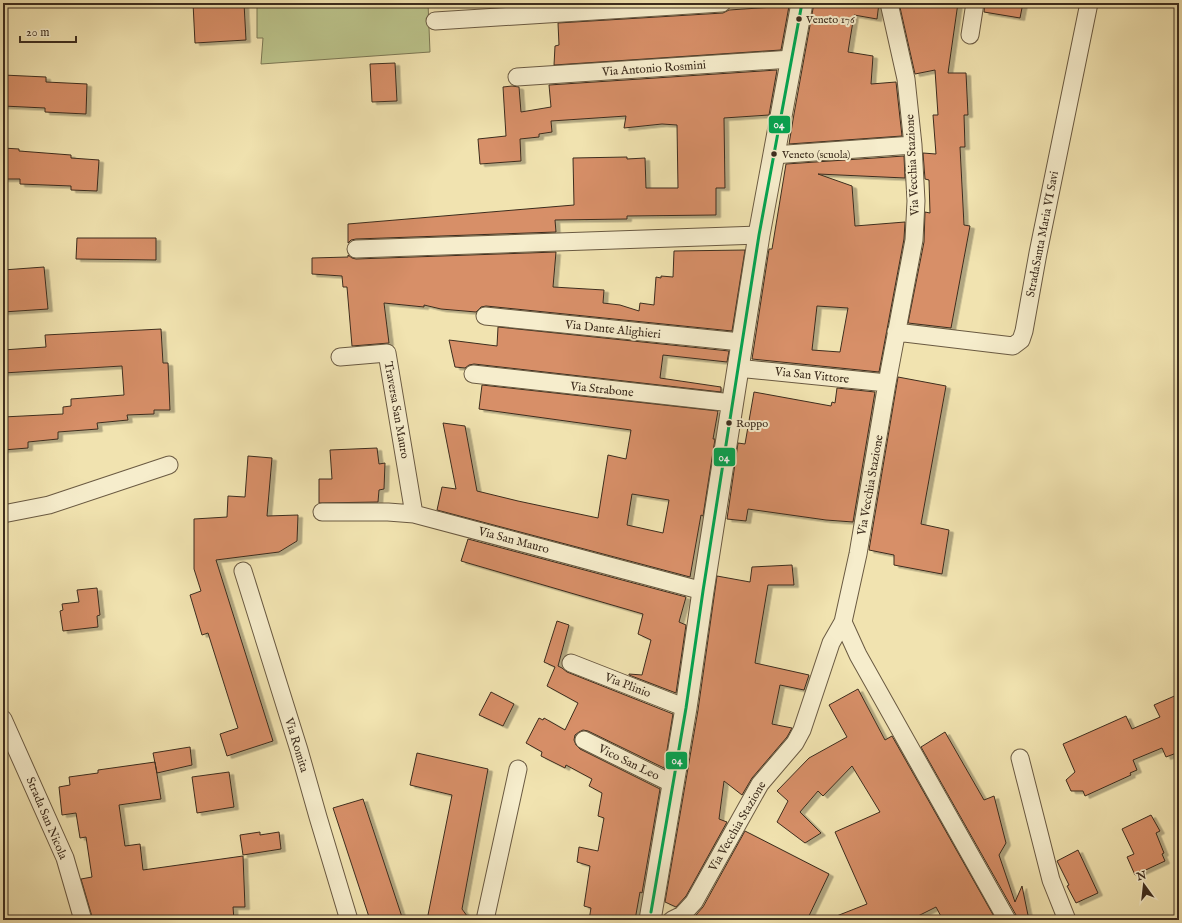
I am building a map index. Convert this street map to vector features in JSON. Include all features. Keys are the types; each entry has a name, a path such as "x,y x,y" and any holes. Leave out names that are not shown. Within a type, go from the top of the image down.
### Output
{"street":[{"path":"435,21 722,3"},
{"path":"653,917 741,342 773,155 802,3"},
{"name":"Via Vecchia Stazione","path":"672,920 682,915 694,902 760,784 795,743 802,730 831,643 843,622 858,554 887,382 914,240 916,201 913,145 906,79 889,3"},
{"path":"970,35 975,3"},
{"name":"StradaSanta Maria VI Savi","path":"896,332 1013,346 1020,340 1024,331 1038,253 1089,3"},
{"name":"Via Antonio Rosmini","path":"517,76 792,60"},
{"path":"773,155 913,145"},
{"path":"356,249 759,235"},
{"name":"Via Dante Alighieri","path":"485,316 741,342"},
{"name":"Traversa San Mauro","path":"340,357 387,353 414,514"},
{"name":"Via San Vittore","path":"737,368 887,382"},
{"name":"Via Strabone","path":"473,374 732,403"},
{"path":"3,514 49,505 169,465"},
{"name":"Via San Mauro","path":"322,512 388,512 414,514 703,591"},
{"name":"Via Romita","path":"243,571 299,750 349,920"},
{"path":"843,622 858,655 1007,920"},
{"name":"Via Plinio","path":"571,663 686,708"},
{"name":"Strada San Nicola","path":"3,719 65,858 83,920"},
{"name":"Vico San Leo","path":"584,740 673,784"},
{"path":"1020,758 1051,880 1067,920"},
{"path":"485,920 518,769"}],"green space":[{"path":"257,3 428,3 430,52 261,64 263,38 257,38"}],"building":[{"path":"193,3 244,3 246,40 195,43"},
{"path":"814,3 879,3 877,19 854,15 848,52 873,56 871,84 896,82 902,136 789,144"},
{"path":"899,3 958,3 948,73 966,73 968,115 964,115 965,147 960,147 964,225 970,226 951,328 908,323 924,242 925,212 930,213 929,180 925,179 923,153 936,154 933,115 938,115 935,70 915,74"},
{"path":"985,3 1023,3 1020,18 984,12"},
{"path":"789,6 781,50 554,65 555,46 559,45 558,23 723,13 729,10"},
{"path":"395,63 397,101 372,102 370,64"},
{"path":"777,70 769,115 724,118 725,188 716,188 716,215 627,216 627,219 555,220 556,232 356,239 351,240 348,243 348,224 574,205 573,158 645,158 646,188 678,188 677,125 662,124 624,128 626,116 551,121 552,132 539,134 539,137 520,139 521,161 480,164 478,139 506,136 503,87 519,87 521,112 551,107 549,85"},
{"path":"3,75 46,77 46,82 87,84 86,114 45,112 45,108 3,106"},
{"path":"3,148 19,149 19,151 71,155 71,158 99,160 97,191 71,190 71,186 20,184 20,179 3,179"},
{"path":"904,156 905,178 818,174 852,186 855,226 905,222 904,239 879,372 752,359 769,249 772,249 786,164","holes":["817,306 848,308 840,352 812,350"]},
{"path":"77,238 156,238 156,260 76,259"},
{"path":"745,250 732,331 486,306 481,307 476,312 441,309 424,305 424,307 384,303 389,343 352,346 347,287 343,287 342,276 312,274 312,258 348,257 348,255 356,259 556,252 553,287 604,290 603,303 620,305 639,311 640,303 654,305 656,277 673,277 674,251"},
{"path":"44,267 48,309 3,312 3,270"},
{"path":"498,327 729,351 727,362 663,355 660,378 721,387 721,392 474,364 465,368 455,367 449,340 497,346"},
{"path":"161,329 163,363 168,363 170,410 154,410 154,414 127,415 128,420 97,423 98,429 58,432 58,439 28,442 28,448 3,450 3,417 63,414 63,407 71,406 71,399 124,395 122,366 3,373 3,350 46,347 45,335"},
{"path":"898,377 946,386 921,524 949,530 942,574 894,565 894,555 869,550"},
{"path":"482,385 718,411 703,516 701,515 690,577 437,510 442,487 456,489 443,423 465,426 477,491 598,518 608,455 626,459 631,430 479,409","holes":["632,494 669,500 663,533 627,525"]},
{"path":"837,388 875,392 853,522 826,520 748,509 746,521 727,519 738,443 745,444 754,392 831,406 832,402 835,403"},
{"path":"377,448 379,464 385,463 384,489 379,490 378,502 319,503 319,479 332,479 330,450"},
{"path":"248,456 272,458 267,516 298,515 297,541 279,552 216,560 273,741 227,756 220,734 238,728 208,633 202,635 190,595 201,591 194,569 194,519 227,517 228,496 245,497"},
{"path":"468,539 686,597 679,622 686,625 676,693 629,675 642,675 651,640 638,634 643,614 461,561"},
{"path":"792,565 794,585 768,585 755,663 809,675 804,690 780,685 772,724 792,728 787,737 752,778 742,795 724,781 719,819 727,822 686,896 676,907 665,902 698,710 717,576 750,582 752,567"},
{"path":"97,588 100,615 97,616 98,627 63,631 60,611 63,610 62,604 79,602 77,590"},
{"path":"557,621 569,625 558,666 567,672 673,714 664,768 588,731 583,730 579,732 575,735 574,740 580,749 660,789 642,893 640,892 635,920 589,920 591,908 584,906 590,866 577,862 579,847 598,851 604,818 598,816 602,793 589,786 592,779 566,765 565,768 541,756 542,752 526,743 539,718 543,720 544,718 565,730 578,703 547,686 555,667 544,662"},
{"path":"858,689 885,740 892,736 996,920 943,920 936,907 910,920 829,920 867,904 835,832 880,812 852,766 823,796 818,791 800,812 821,833 805,843 777,822 788,801 777,791 809,758 847,737 829,705"},
{"path":"491,692 514,704 503,726 479,715"},
{"path":"1179,694 1179,752 1166,757 1162,748 1133,760 1137,770 1130,773 1131,775 1085,796 1083,791 1071,791 1066,780 1075,772 1063,744 1126,716 1132,729 1160,717 1154,705"},
{"path":"945,732 984,800 994,796 1006,843 999,855 1015,902 1022,886 1029,920 1017,920 1016,915 921,747"},
{"path":"190,747 192,765 157,773 153,753"},
{"path":"417,753 488,769 462,909 470,920 427,920 452,795 410,785"},
{"path":"155,762 161,799 119,805 125,846 140,844 143,870 243,856 245,907 233,907 234,920 93,920 81,879 92,877 86,837 80,838 76,813 62,815 59,787 70,785 69,777 98,773 98,770"},
{"path":"229,772 234,807 197,813 192,777"},
{"path":"363,799 403,920 370,920 333,808"},
{"path":"1151,815 1160,831 1156,833 1164,853 1162,854 1165,861 1135,875 1127,857 1134,854 1122,829"},
{"path":"745,831 829,874 807,920 707,920 696,915 703,907"},
{"path":"260,832 260,835 279,832 281,849 243,855 240,835"},
{"path":"1078,850 1098,893 1076,903 1057,861"}],"transit line":[{"name":"04","path":"651,912 686,708 759,235 802,3"}],"place":[{"name":"Veneto 176","path":"799,19"},
{"name":"Veneto (scuola)","path":"774,154"},
{"name":"Roppo","path":"729,423"}]}
